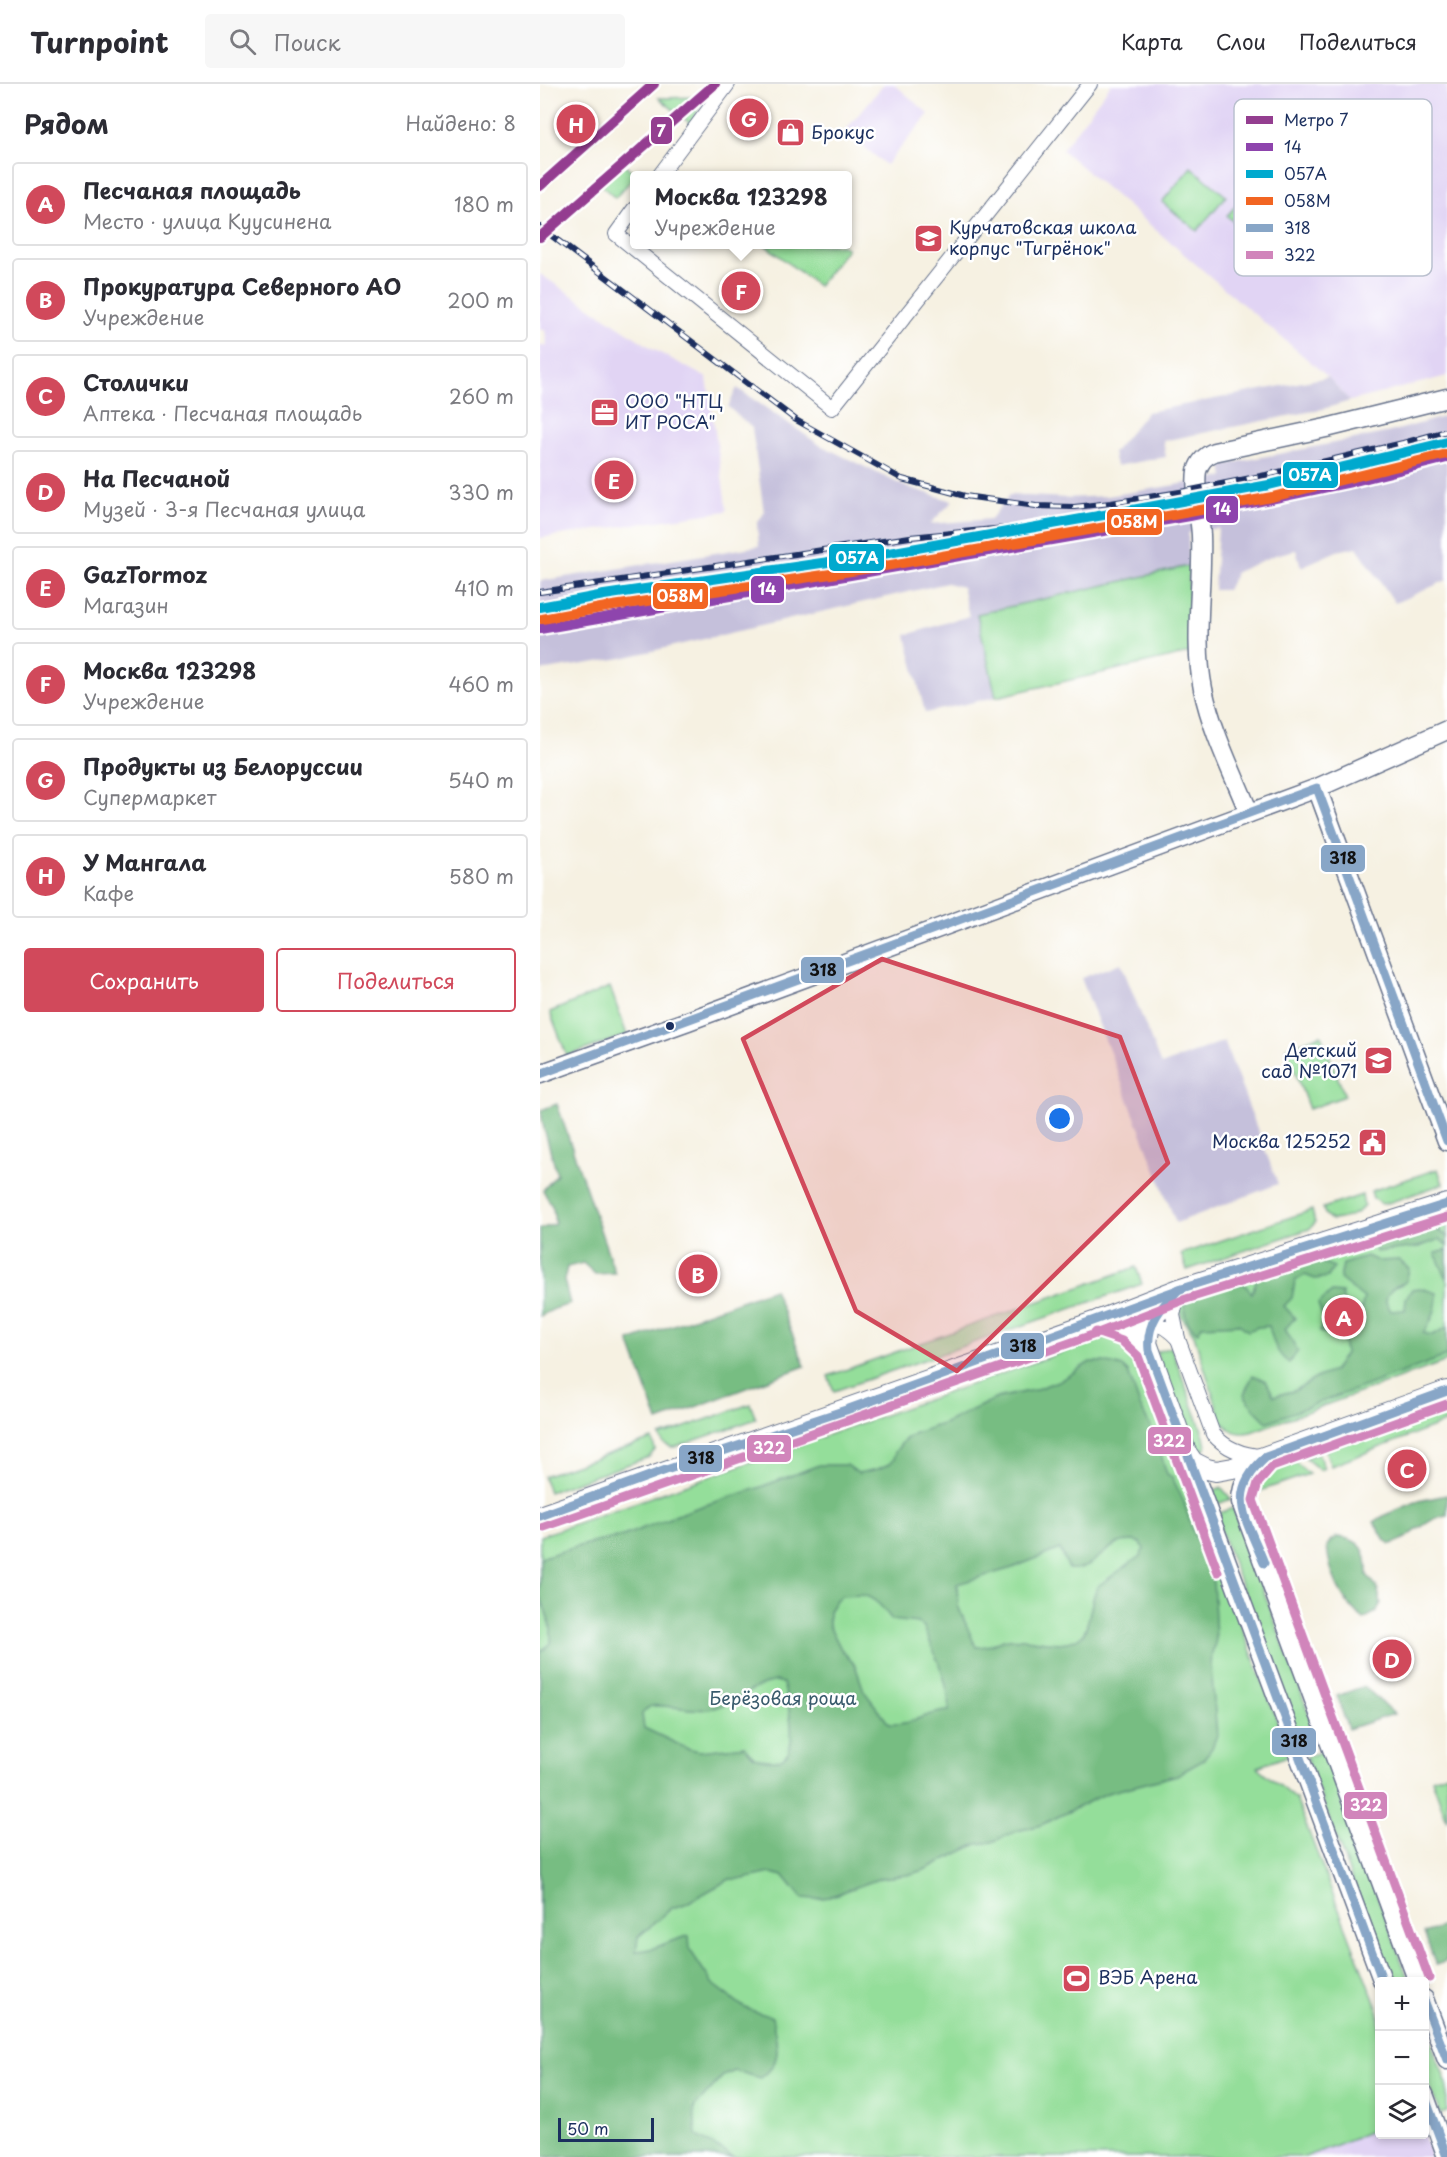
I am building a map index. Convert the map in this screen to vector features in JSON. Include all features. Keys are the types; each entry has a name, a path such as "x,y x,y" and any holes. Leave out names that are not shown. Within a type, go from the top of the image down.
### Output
{"main road":[{"path":"540,1516 666,1470 812,1422 1099,1320 1179,1289 1447,1204"},
{"path":"1179,1289 1156,1311 1148,1335 1149,1350 1186,1452 1193,1462 1211,1470 1233,1468 1266,1457 1447,1391"},
{"path":"1099,1320 1128,1329 1137,1335 1149,1350"}],"street":[{"path":"663,171 728,84"},
{"path":"635,249 832,408 1090,84"},
{"path":"630,215 616,234 630,245"},
{"path":"1249,813 1212,720 1202,678 1201,536 1197,473 1201,461 1206,455 1214,452 1447,399"},
{"path":"540,1074 688,1022 1317,788 1447,729"},
{"path":"1317,788 1447,1141"},
{"path":"1179,1289 1173,1315 1178,1339 1213,1434 1221,1443 1230,1448 1266,1457"},
{"path":"1099,1320 1128,1317 1152,1321 1163,1325 1178,1339"},
{"path":"1186,1452 1381,1977"},
{"path":"1266,1457 1246,1479 1241,1502 1416,1977"},
{"path":"1429,2010 1447,2060"},
{"path":"1429,2105 1447,2157"}],"highlighted area":[{"path":"882,959 1120,1037 1168,1163 957,1371 856,1311 743,1039"}],"shaded area":[{"path":"884,84 894,84 929,114 886,165 845,131"},
{"path":"1111,84 1447,84 1447,376 1350,401 1328,377 1062,150"},
{"path":"540,274 653,349 707,378 727,511 540,538 540,346 547,345 545,330 540,330"},
{"path":"1328,377 1350,401 1323,409 1163,441 1166,457 1116,466 1113,453 1147,412"},
{"path":"737,388 820,445 904,486 953,501 930,524 991,519 1009,495 1066,498 1108,496 1224,477 1222,465 1390,432 1447,416 1447,580 1395,603 1357,547 1337,551 1301,567 1296,550 1275,555 1236,572 1227,590 1214,590 1218,528 1188,533 1189,566 977,614 996,697 925,713 906,635 969,616 962,587 947,583 622,658 540,671 540,581 759,546 757,524 764,513 752,428 728,407"},
{"path":"1121,963 1161,1065 1224,1041 1278,1184 1176,1223 1081,978"},
{"path":"1375,2130 1375,2139 1425,2139 1431,2157 1305,2157"}],"green space":[{"path":"705,97 691,124 659,98"},
{"path":"621,161 632,171 630,182 615,198 599,183"},
{"path":"1191,167 1226,196 1197,231 1162,202"},
{"path":"1234,208 1234,222 1227,216"},
{"path":"770,249 847,249 818,286"},
{"path":"1189,566 1190,653 996,697 977,614"},
{"path":"610,987 627,1035 567,1056 550,1012"},
{"path":"1321,1035 1345,1096 1309,1109 1286,1048"},
{"path":"557,1104 615,1273 595,1274 583,1263 567,1267 564,1280 570,1304 540,1316 540,1229 555,1224 553,1208 543,1190 557,1174 541,1110"},
{"path":"1438,1169 1443,1184 1388,1203 1382,1204 1373,1198 1371,1191"},
{"path":"1362,1195 1364,1206 1353,1214 1331,1220 1325,1214 1323,1208"},
{"path":"1312,1210 1315,1223 1309,1229 1187,1270 1181,1254"},
{"path":"1430,1216 1442,1217 1447,1221 1447,1361 1251,1432 1238,1433 1228,1427 1221,1420 1194,1335 1181,1316 1182,1298"},
{"path":"1430,1225 1447,1236 1447,1246 1440,1239 1419,1247 1376,1252 1374,1238 1402,1227"},
{"path":"1447,1250 1447,1279 1435,1253"},
{"path":"1367,1256 1378,1261 1399,1260 1409,1269 1406,1282 1395,1287 1387,1295 1386,1302 1391,1311 1405,1310 1406,1298 1412,1289 1420,1288 1437,1293 1433,1314 1423,1333 1433,1335 1447,1327 1447,1356 1267,1422 1253,1408 1244,1394 1253,1375 1266,1381 1274,1396 1296,1390 1334,1371 1345,1353 1343,1341 1333,1335 1320,1332 1323,1318 1318,1304 1332,1292 1342,1293 1344,1307 1361,1310 1364,1298 1340,1279 1343,1264"},
{"path":"1303,1259 1319,1261 1334,1267 1328,1277 1315,1279 1305,1275 1295,1281 1292,1298 1284,1306 1295,1318 1285,1329 1298,1351 1289,1363 1278,1351 1269,1326 1248,1331 1239,1324 1202,1326 1198,1332 1189,1324 1184,1304 1197,1296 1220,1287 1243,1283 1252,1293 1259,1272"},
{"path":"1136,1267 1142,1284 834,1391 828,1376"},
{"path":"774,1289 805,1366 658,1421 629,1341"},
{"name":"Берёзовая роща","path":"1109,1336 1128,1342 1140,1356 1290,1755 1257,1767 1296,1799 1375,2003 1375,2130 1305,2157 540,2157 540,1536"},
{"path":"1171,1347 1204,1436 1206,1447 1201,1452 1192,1446 1156,1352"},
{"name":"Берёзовая роща","path":"1090,1362 1104,1362 1123,1367 1128,1372 1140,1406 1156,1438 1167,1474 1172,1477 1184,1502 1213,1579 1216,1640 1211,1667 1217,1735 1212,1748 1202,1761 1177,1775 1107,1793 1041,1825 1017,1831 992,1842 977,1844 922,1871 881,1878 829,1897 815,1899 802,1898 784,1876 771,1873 743,1879 730,1879 685,1904 672,1908 638,1937 636,1951 650,1949 689,1936 690,1950 712,1983 745,2008 772,2017 777,2051 769,2072 761,2078 735,2071 723,2076 694,2108 696,2135 734,2157 540,2157 540,1653 551,1642 551,1628 540,1594 540,1560 543,1557 583,1545 623,1536 819,1465 847,1465 858,1473 878,1469 889,1464 904,1440 915,1433 945,1423 997,1398 1034,1390 1063,1379","holes":["1134,1541 1141,1543 1144,1549 1140,1556 1098,1586 1087,1626 1082,1635 1065,1642 1016,1638 976,1647 958,1606 957,1584 1012,1568 1060,1549 1069,1569 1076,1569 1090,1564 1119,1543","842,1596 867,1596 879,1604 892,1620 918,1623 924,1627 947,1689 949,1711 905,1723 889,1724 864,1691 855,1665 841,1649 829,1625 829,1611 836,1600","776,1681 783,1683 790,1713 789,1748 785,1756 778,1760 754,1757 745,1746 700,1751 686,1748 644,1728 642,1714 647,1708 658,1706 694,1710 708,1709 726,1704 767,1683"]},
{"path":"750,1404 756,1419 676,1447 663,1443 660,1436"},
{"path":"1445,1412 1447,1422 1331,1466 1325,1450 1386,1427 1389,1433"},
{"path":"652,1439 655,1450 649,1457 549,1492 543,1476"},
{"path":"1318,1453 1324,1468 1320,1470 1305,1458"},
{"path":"1295,1462 1309,1474 1257,1492 1254,1483 1263,1475"},
{"path":"1222,1488 1231,1499 1212,1506 1209,1497 1212,1492"},
{"path":"1447,1495 1447,1515 1431,1521 1396,1543 1390,1544 1385,1540 1374,1522 1418,1501"},
{"path":"1233,1508 1314,1728 1297,1734 1215,1515"},
{"path":"1337,1537 1352,1540 1362,1548 1365,1553 1367,1575 1377,1587 1381,1603 1376,1612 1364,1619 1349,1605 1334,1577 1327,1546"},
{"path":"1364,1686 1394,1714 1348,1729 1337,1696"},
{"path":"1323,1751 1408,1977 1388,1977 1306,1757"},
{"path":"1447,1774 1447,1821 1432,1779"},
{"path":"1447,1925 1447,1961 1436,1965 1424,1933"},
{"path":"1429,2037 1447,2084 1447,2112 1440,2114 1429,2085"}],"railway":[{"path":"540,227 796,420 902,479 965,496 1036,506 1074,507 1111,503 1266,475 1447,431"},
{"path":"540,592 910,537 1056,523"}],"metro line":[{"name":"7","path":"540,186 654,84"},
{"name":"7","path":"540,237 715,84"}],"transit line":[{"name":"057А","path":"540,607 604,595 883,554 1149,507 1269,485 1447,442"},
{"name":"058М","path":"542,619 606,607 885,566 1272,497 1447,454"},
{"name":"14","path":"540,629 1190,516 1351,482 1447,458"},
{"name":"318","path":"540,1074 1317,788 1447,1141"},
{"name":"318","path":"1381,1977 1149,1350 1149,1340 1156,1316 1179,1289 1447,1204"},
{"name":"322","path":"544,1527 1098,1333 1183,1300 1447,1217"},
{"name":"318","path":"540,1516 666,1470 846,1410 1183,1288"},
{"name":"322","path":"1096,1332 1122,1341 1138,1356 1218,1572"},
{"name":"318","path":"1264,1563 1246,1520 1242,1495 1253,1470 1266,1457 1447,1391"},
{"name":"322","path":"1429,1977 1253,1500 1258,1483 1272,1467 1447,1404"},
{"name":"318","path":"1429,2013 1447,2060"},
{"name":"318","path":"1429,2108 1447,2157"}],"place":[{"name":"Продукты из Белоруссии","path":"749,118"},
{"name":"У Мангала","path":"576,124"},
{"name":"Брокус","path":"790,133"},
{"name":"Курчатовская школа корпус \"Тигрёнок\"","path":"928,238"},
{"name":"Москва 123298","path":"741,291"},
{"name":"ООО \"НТЦ ИТ РОСА\"","path":"604,412"},
{"name":"GazTormoz","path":"614,480"},
{"name":"Детский сад №1071","path":"1378,1061"},
{"name":"Москва 125252","path":"1372,1142"},
{"name":"Прокуратура Северного АО","path":"698,1274"},
{"name":"Песчаная площадь","path":"1344,1317"},
{"name":"Столички","path":"1407,1469"},
{"name":"На Песчаной","path":"1392,1659"},
{"name":"ВЭБ Арена","path":"1077,1978"}]}
